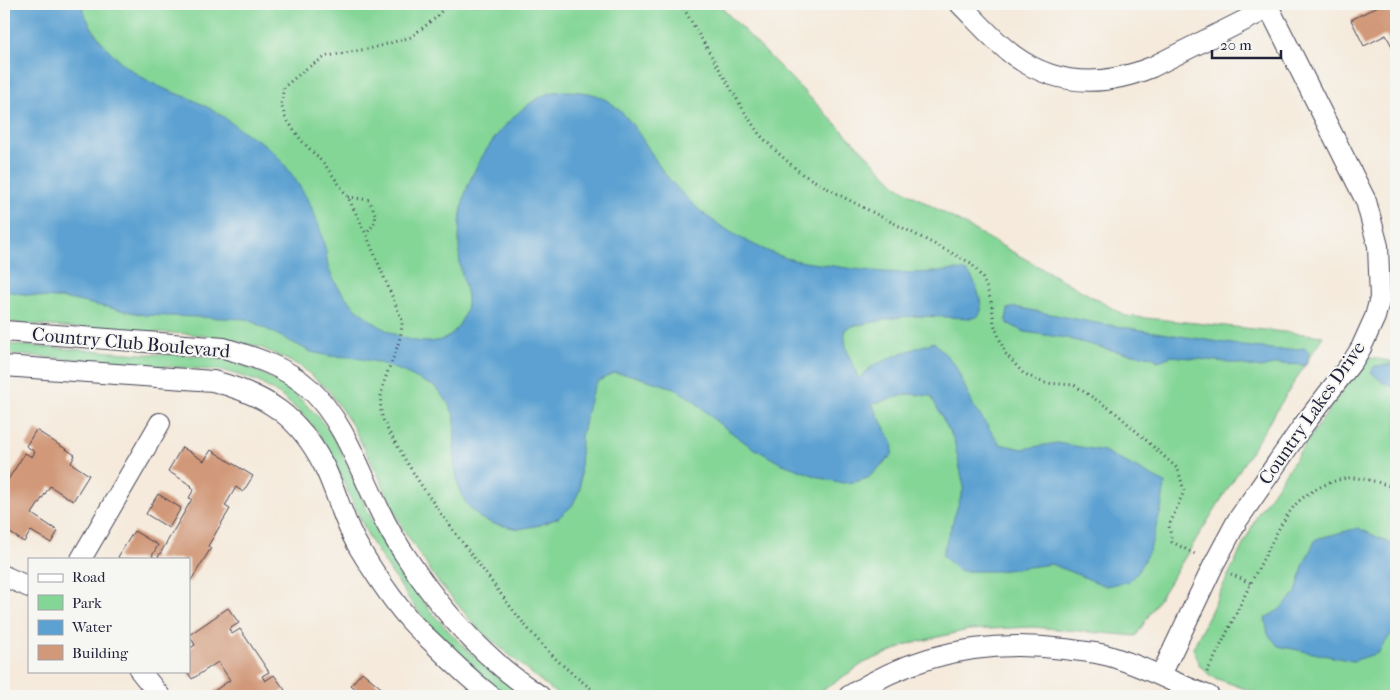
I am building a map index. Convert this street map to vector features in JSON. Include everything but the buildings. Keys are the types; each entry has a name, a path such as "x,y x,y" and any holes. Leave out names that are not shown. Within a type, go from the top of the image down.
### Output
{"street":[{"path":"960,4 1011,54 1024,63 1060,78 1092,82 1134,75 1268,6"},
{"name":"Country Lakes Drive","path":"1160,675 1237,521 1302,427 1361,348 1375,317 1388,275 1366,201 1268,6"},
{"name":"Country Club Boulevard","path":"4,332 224,348 257,358 285,371 309,388 344,432 379,510 408,560 435,598 463,631 499,665 540,696"},
{"name":"Country Club Boulevard","path":"4,366 213,381 240,388 260,397 278,409 295,423 308,439 324,466 341,511 357,544 408,618 471,680 491,696"},
{"path":"82,558 160,423"},
{"path":"4,576 28,587"},
{"path":"850,696 894,671 927,658 981,647 1037,645 1110,656 1209,696"},
{"path":"141,672 160,696"}],"path":[{"path":"448,4 434,19 410,37 373,48 327,56 307,68 284,87 280,104 285,117 302,140 326,166 348,197 366,234 402,320 402,332 387,369 382,390 381,412 390,433 412,472 519,618 558,660 601,696"},
{"path":"681,4 744,111 759,134 778,153 802,174 971,263 982,277 987,288 992,305 994,324 1005,353 1023,373 1044,383 1074,385 1116,414 1178,469 1184,491 1169,526 1172,542 1197,555"},
{"path":"348,197 369,200 376,215 375,223 366,234"},
{"path":"1205,675 1250,583 1279,529 1297,503 1312,491 1347,478 1371,480 1396,488"},
{"path":"1231,574 1250,583"}],"green space":[{"path":"4,4 718,4 898,187 1126,316 1323,336 1136,636 1033,627 968,630 909,644 864,663 814,696 559,696 479,630 436,579 403,529 352,425 329,391 302,367 262,348 228,339 191,334 86,329 4,322"},
{"path":"4,343 213,358 236,363 266,375 279,383 316,414 335,440 380,537 419,596 467,650 522,696 506,696 488,682 464,661 433,629 411,602 371,542 329,451 317,431 301,413 280,395 257,381 225,371 4,354"},
{"path":"1365,357 1396,362 1396,696 1265,696 1212,677 1200,666 1193,648 1259,512"}],"water":[{"path":"4,4 81,4 95,33 115,57 128,67 155,84 189,98 222,115 264,144 287,168 309,203 322,235 330,271 339,288 363,314 379,326 413,341 430,342 450,336 457,329 464,315 467,300 460,265 460,220 471,177 487,148 521,110 547,94 568,91 596,95 621,111 665,174 693,204 731,233 754,245 792,260 852,269 911,273 956,270 968,273 978,290 981,311 977,317 900,317 845,329 847,349 859,379 872,366 934,342 955,365 974,407 1000,444 1022,449 1057,443 1104,451 1165,483 1161,510 1150,549 1137,573 1129,581 1106,586 1051,564 998,571 959,571 942,555 964,487 954,440 931,396 908,394 872,404 893,444 892,455 868,478 843,483 821,478 780,463 750,446 717,422 692,399 674,388 631,375 614,373 597,382 592,392 581,437 580,490 572,506 558,518 540,525 519,529 494,524 480,518 466,503 459,489 454,461 455,417 447,401 435,387 404,372 377,362 311,352 247,319 145,315 67,299 4,291"},
{"path":"1015,307 1096,323 1252,347 1282,350 1305,348 1309,353 1306,365 1277,364 1261,368 1172,356 1158,361 1152,357 1110,350 1066,338 1025,332 1007,323 1008,309"},
{"path":"1396,364 1396,388 1382,382 1371,372 1375,366"},
{"path":"1358,528 1390,543 1396,552 1396,627 1378,653 1353,661 1278,646 1268,634 1265,618 1279,610 1296,593 1304,563 1316,539"}]}
